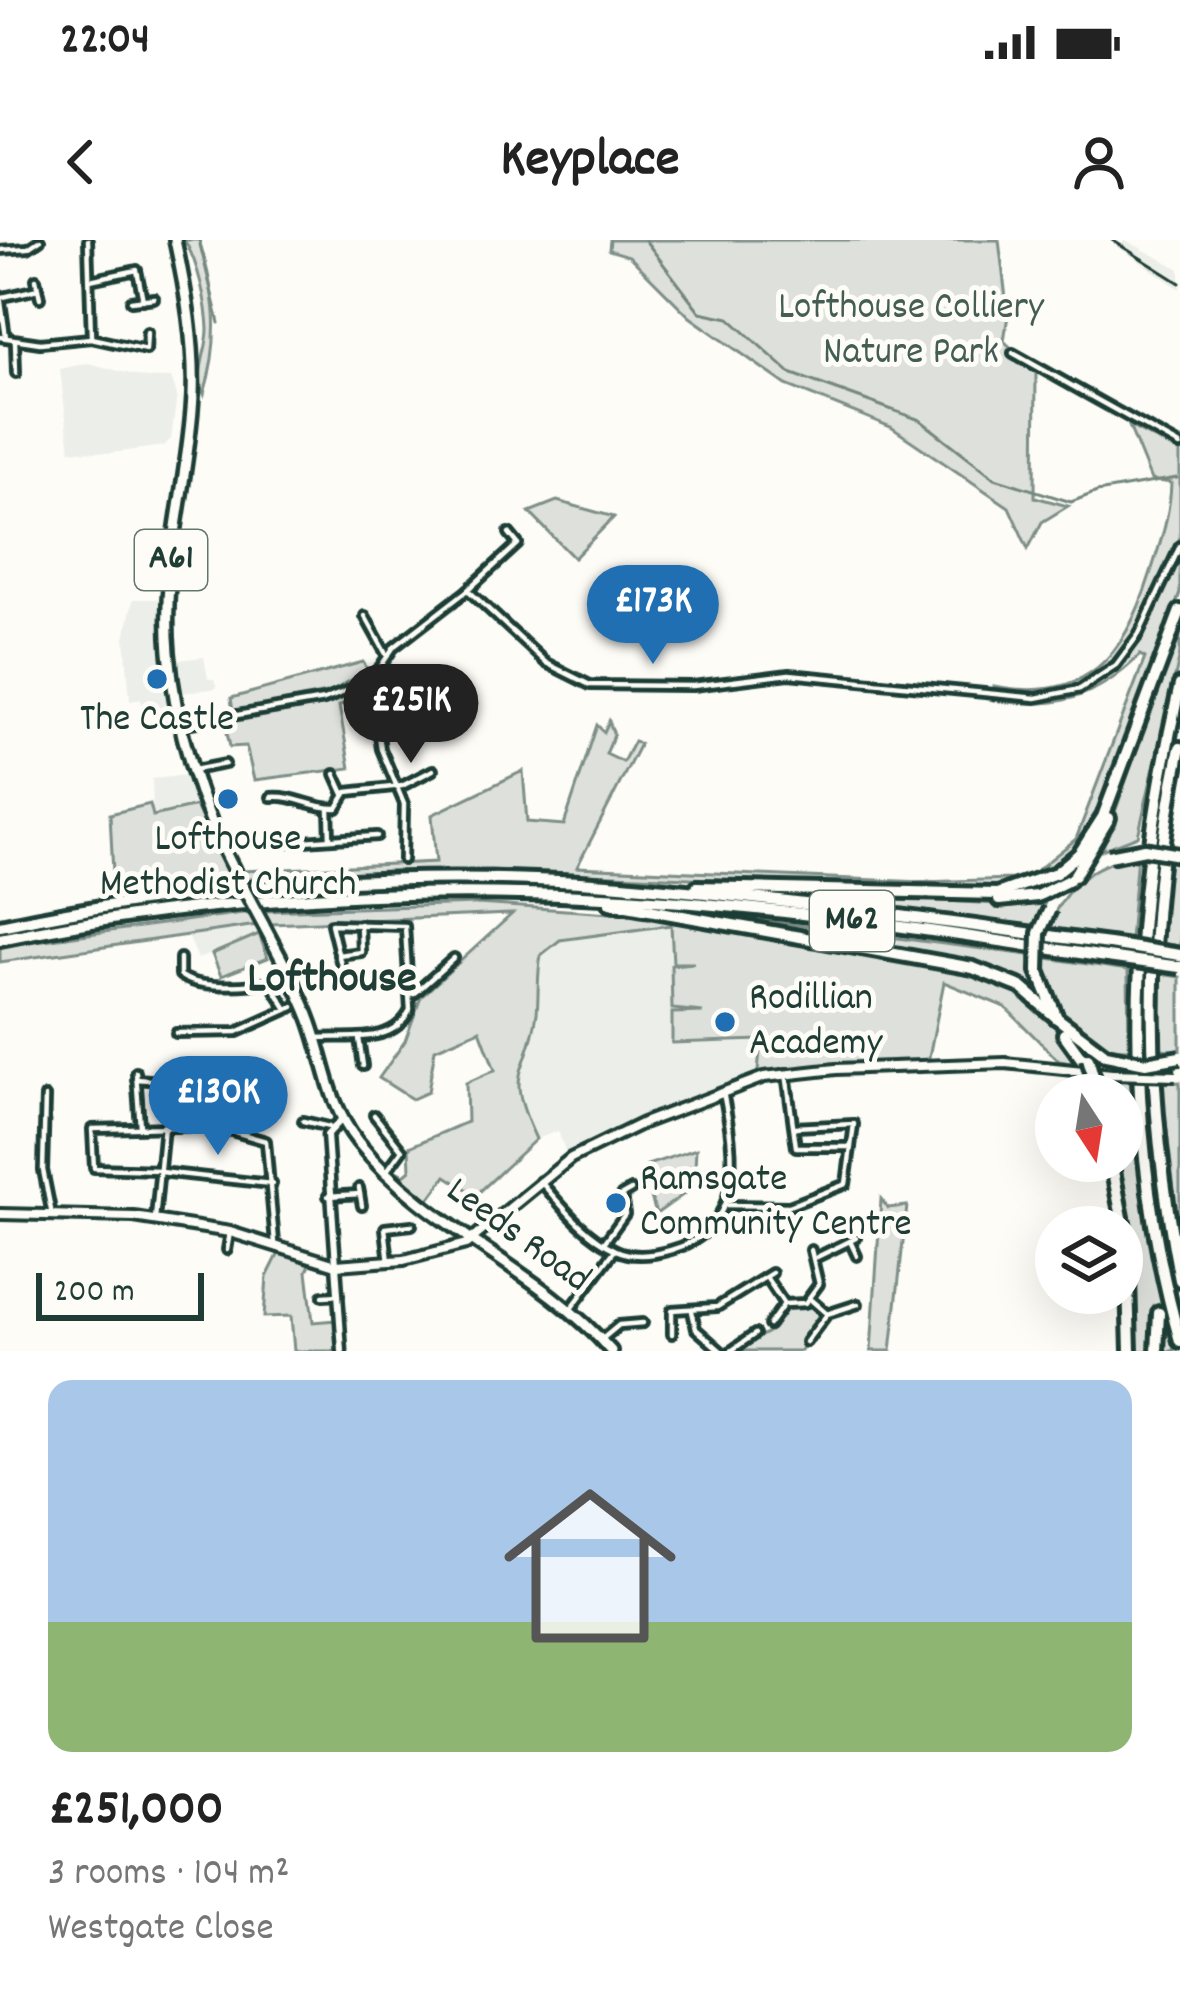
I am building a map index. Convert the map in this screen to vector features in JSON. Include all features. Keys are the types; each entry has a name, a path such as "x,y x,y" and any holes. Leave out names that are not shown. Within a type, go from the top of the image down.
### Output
{"highway":[{"path":"912,893 997,894 1056,873 1096,830 1180,611"},
{"path":"1180,685 1154,798 1137,1007 1144,1144 1180,1340"},
{"path":"1057,1018 1038,971 1040,933 1050,909 1103,836 1134,730"},
{"path":"1180,748 1161,847 1150,992 1154,1115 1180,1280"},
{"path":"912,893 1019,899 1109,856 1145,849 1180,855"},
{"name":"M62","path":"0,926 250,888 510,880 912,893"},
{"name":"M62","path":"652,887 1108,950 1180,967"},
{"path":"596,898 973,968 1021,987 1076,1037 1106,1055 1146,1063 1180,1057"},
{"name":"M62","path":"0,939 256,902 596,898 737,907 1180,955"},
{"path":"1021,987 1085,1059"},
{"path":"1076,1037 1090,1074"},
{"path":"1115,1182 1127,1243 1130,1351"},
{"path":"1157,1351 1160,1313"}],"main road":[{"name":"Leeds Road","path":"175,240 193,368 191,418 172,538 168,650 194,770 235,872 287,970 316,1038 342,1119 386,1172 570,1310 611,1351"},
{"path":"0,1214 155,1220 230,1232 336,1265 388,1262 443,1253 472,1240 539,1180 632,1127 786,1073 1005,1063 1178,1076"}],"street":[{"path":"0,250 28,248 40,240"},
{"path":"88,240 91,338"},
{"path":"90,280 137,270 142,299"},
{"path":"36,279 40,298"},
{"path":"38,290 0,297 3,338 91,338 146,350 147,332"},
{"path":"131,302 154,298"},
{"path":"15,340 15,369 23,363"},
{"path":"137,363 138,350"},
{"path":"1013,353 1180,446"},
{"path":"182,724 324,700 370,681 386,654 518,544 509,533"},
{"path":"466,591 556,670 613,688 693,686 789,674 1036,698 1059,695 1102,676 1129,650 1180,546"},
{"path":"365,616 386,654"},
{"path":"370,681 381,748 399,787 404,860"},
{"path":"194,770 225,764"},
{"path":"344,794 399,787 434,770"},
{"path":"271,797 293,795 329,808 340,806 344,794 335,774"},
{"path":"329,808 330,839"},
{"path":"260,844 376,836"},
{"path":"316,1038 359,1038 404,1024 413,995 407,931 402,925 331,924 342,969"},
{"path":"338,955 361,952 360,924"},
{"path":"180,958 180,976 189,983 241,988 269,981 287,970"},
{"path":"413,995 454,958"},
{"path":"181,1031 237,1032 290,1008 269,981"},
{"path":"359,1038 363,1066"},
{"path":"786,1073 796,1147 850,1148"},
{"path":"140,1126 136,1076 200,1084 197,1092"},
{"path":"539,1180 615,1250 640,1255 680,1248 704,1234 725,1205 734,1166 723,1092"},
{"path":"45,1097 43,1170 49,1215"},
{"name":"Leeds Road","path":"374,1115 402,1150 386,1172"},
{"path":"303,1120 329,1127 342,1119"},
{"path":"725,1205 789,1205 846,1184 854,1124 795,1127"},
{"path":"272,1184 94,1168 95,1126 214,1126 266,1141 272,1184 274,1244"},
{"path":"155,1220 164,1126"},
{"path":"329,1127 328,1196 342,1351"},
{"path":"604,1243 625,1214 622,1195 631,1190"},
{"path":"328,1196 360,1191 362,1206"},
{"path":"388,1262 385,1228 412,1226"},
{"path":"226,1250 230,1232"},
{"path":"816,1258 853,1240 857,1256"},
{"path":"570,1310 615,1250"},
{"path":"811,1250 819,1284 811,1300"},
{"path":"672,1334 672,1310 716,1307 769,1275 784,1304"},
{"path":"323,1296 339,1295"},
{"path":"769,1325 784,1304 811,1300 827,1314"},
{"path":"806,1342 827,1314 857,1304"},
{"path":"692,1311 696,1329 722,1351"},
{"path":"602,1340 620,1325 643,1323"},
{"path":"731,1351 754,1334"}],"shaded area":[{"path":"1125,240 1180,269 1180,289 1120,248"},
{"path":"88,363 146,378 171,378 177,395 171,439 164,446 111,453 70,450 60,369"},
{"path":"133,599 161,599 162,653 175,724 161,727 156,709 143,711 141,699 130,701 125,638"},
{"path":"204,657 208,679 214,679 217,688 182,693 178,660"},
{"path":"187,775 196,806 153,817 152,779"},
{"name":"Rodillian Academy","path":"513,914 698,928 860,1064 758,1071 566,1153 558,1131 536,1139 518,1101"},
{"path":"257,925 259,934 198,959 188,935"}],"green space":[{"path":"184,240 199,240 213,298 213,354 204,394 200,378 208,329 206,309 198,272"},
{"name":"Lofthouse Colliery Nature Park","path":"610,240 999,240 1008,315 1004,341 1036,371 1035,497 1068,506 1042,522 1028,549 1009,507 891,427 786,385 690,317 629,256 609,250"},
{"path":"1129,426 1180,452 1180,536 1145,616 1115,659 1077,685 1054,692 994,691 994,686 1055,688 1078,680 1098,667 1128,629 1161,541 1171,483 1151,480"},
{"path":"557,501 614,517 574,558 529,512"},
{"path":"1180,554 1180,593 1100,812 1066,856 1022,882 985,890 491,870 247,879 243,871 436,862 432,815 523,771 527,822 564,825 597,725 604,732 609,721 614,735 606,754 623,762 634,741 640,744 577,867 923,882 1012,879 1035,872 1076,839 1145,658 1140,655 1107,682 1073,698 1015,703 993,700 993,696 1067,695 1093,684 1134,645"},
{"path":"1180,623 1180,655 1138,836 1102,850"},
{"path":"363,662 368,670 331,692 233,712 231,698"},
{"path":"361,688 370,690 339,706 350,768 254,780 246,746 230,747 225,723 330,704"},
{"path":"150,804 153,816 196,806 232,880 114,893 110,814"},
{"path":"1137,855 1130,939 1047,928 1082,879 1106,864"},
{"path":"1167,858 1180,862 1180,946 1160,943"},
{"path":"761,890 997,904 1048,896 1034,926"},
{"path":"477,904 685,918 986,977 1041,1011 1080,1064 1059,1061 1005,1007 944,982 928,1062 758,1071 761,1040 672,1043 672,1013 703,1012 672,1009 671,965 694,963 673,963 671,925 560,940 541,955 537,1013 520,1073 521,1098 536,1139 476,1195 446,1176 427,1202 394,1170 404,1175 410,1170 409,1147 467,1122 466,1083 495,1070 480,1030 435,1049 428,1092 412,1099 379,1078 405,1041 421,997 512,914 271,924 264,911"},
{"path":"250,912 257,925 0,962 0,946"},
{"path":"728,916 1029,955 1036,989 972,963"},
{"path":"259,934 268,958 221,976 212,954"},
{"path":"1047,958 1128,970 1129,1049 1095,1042 1068,1022 1050,993"},
{"path":"1161,974 1180,977 1180,1051 1160,1049"},
{"path":"1180,1082 1180,1238 1161,1083"},
{"path":"696,1149 694,1187 656,1214 649,1190 658,1185 647,1165"},
{"path":"1119,1182 1142,1182 1174,1351 1163,1351 1163,1318 1154,1307 1151,1351 1134,1351 1134,1314 1143,1314 1143,1206 1123,1206"},
{"path":"881,1199 888,1208 907,1206 891,1351 871,1351"},
{"path":"280,1251 311,1262 307,1271 313,1322 337,1320 338,1351 294,1351 291,1316 264,1317 267,1277"},
{"path":"811,1307 824,1318 809,1330 801,1351 734,1351 770,1331 785,1308"}],"waterway":[{"path":"199,240 219,323"},
{"path":"645,240 700,312 729,318 790,373 920,420 995,478 1071,502 1097,492 1177,478"}],"tunnel":[{"path":"1159,1313 1180,1221"}],"railway":[{"path":"1112,240 1180,283"}],"place":[{"name":"The Castle","path":"157,679"},
{"name":"Lofthouse Methodist Church","path":"228,799"},
{"name":"Rodillian Academy","path":"725,1022"},
{"name":"Ramsgate Community Centre","path":"616,1203"}],"district":[{"name":"Lofthouse","path":"332,981"}]}
